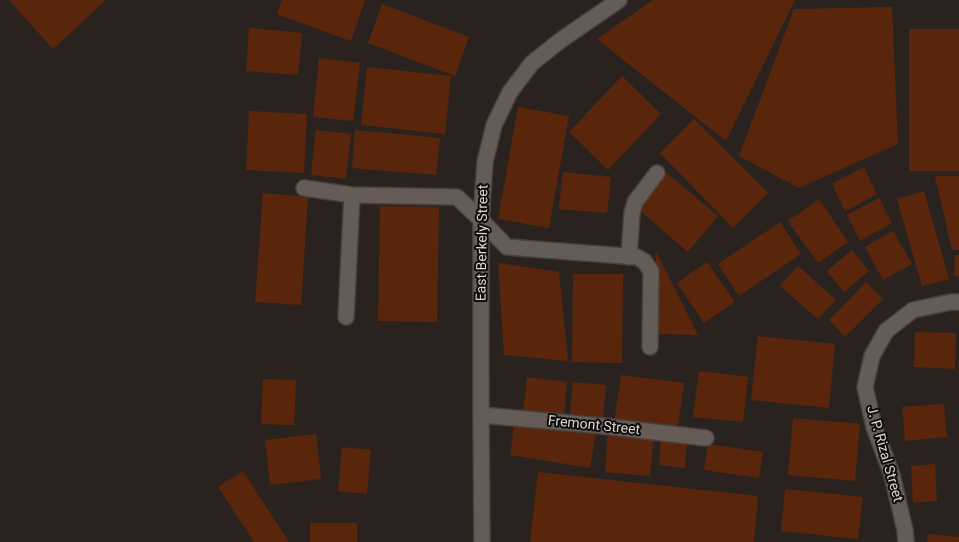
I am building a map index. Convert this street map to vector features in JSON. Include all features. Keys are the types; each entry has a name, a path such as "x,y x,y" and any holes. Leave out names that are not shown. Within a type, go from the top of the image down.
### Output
{"street":[{"name":"East Berkely Street","path":"482,542 482,220 485,162 494,125 510,92 532,63 561,40 619,0"},
{"path":"629,257 632,213 635,202 657,173"},
{"path":"304,188 352,195 457,197 482,220 506,247 637,257 644,261 651,271 650,347"},
{"path":"346,317 352,195"},
{"name":"J. P. Rizal Street","path":"906,542 892,475 874,427 865,388 872,356 886,331 913,310 959,302"},
{"name":"Fremont Street","path":"481,415 604,426 706,438"}],"building":[{"path":"9,0 106,0 53,49"},
{"path":"282,0 365,0 351,41 277,14"},
{"path":"653,0 795,0 726,141 597,39"},
{"path":"382,4 469,37 455,76 368,43"},
{"path":"892,7 898,144 799,188 739,156 794,9"},
{"path":"249,28 302,33 298,75 246,71"},
{"path":"909,29 959,29 959,171 909,171"},
{"path":"319,58 360,63 353,121 313,117"},
{"path":"367,67 451,76 445,134 361,125"},
{"path":"622,76 661,114 608,170 569,132"},
{"path":"518,107 569,116 549,228 498,219"},
{"path":"249,111 307,114 304,173 246,170"},
{"path":"694,119 768,193 733,228 660,153"},
{"path":"316,130 351,134 346,179 311,175"},
{"path":"355,130 440,138 436,175 352,168"},
{"path":"864,167 877,194 845,211 832,184"},
{"path":"563,172 611,177 607,213 559,209"},
{"path":"667,173 718,216 688,252 637,208"},
{"path":"935,176 959,176 959,250 952,250"},
{"path":"924,191 949,279 922,286 897,199"},
{"path":"263,193 308,197 301,305 255,302"},
{"path":"879,198 892,223 860,241 847,215"},
{"path":"819,199 848,242 818,263 788,221"},
{"path":"380,206 439,207 437,322 378,321"},
{"path":"780,222 801,254 739,296 718,264"},
{"path":"893,231 912,264 883,280 865,247"},
{"path":"852,250 869,271 844,292 827,271"},
{"path":"656,251 698,335 654,334"},
{"path":"955,255 959,255 959,276 954,276"},
{"path":"707,262 735,302 704,323 677,283"},
{"path":"498,263 559,272 568,361 504,355"},
{"path":"798,266 836,300 818,319 780,286"},
{"path":"573,274 623,274 622,363 572,362"},
{"path":"866,282 883,299 845,337 829,320"},
{"path":"915,332 956,333 955,369 914,367"},
{"path":"758,336 835,344 829,408 751,400"},
{"path":"699,371 748,377 743,422 693,417"},
{"path":"621,375 684,383 677,431 614,423"},
{"path":"527,377 567,382 564,416 523,412"},
{"path":"263,379 296,380 294,425 261,424"},
{"path":"573,382 606,385 603,417 570,414"},
{"path":"944,404 947,437 905,441 902,407"},
{"path":"793,418 860,424 855,481 788,475"},
{"path":"515,420 596,433 590,468 510,455"},
{"path":"608,431 654,434 650,476 605,472"},
{"path":"316,434 321,479 270,485 265,440"},
{"path":"661,438 687,441 685,468 659,465"},
{"path":"708,444 763,452 759,478 704,470"},
{"path":"342,447 371,450 367,494 338,491"},
{"path":"935,464 937,501 913,503 911,466"},
{"path":"243,471 289,542 254,542 218,487"},
{"path":"538,472 758,496 754,542 530,542"},
{"path":"785,489 863,497 858,539 781,531"},
{"path":"310,523 357,523 357,542 310,542"},
{"path":"928,534 959,537 959,542 927,542"}]}
